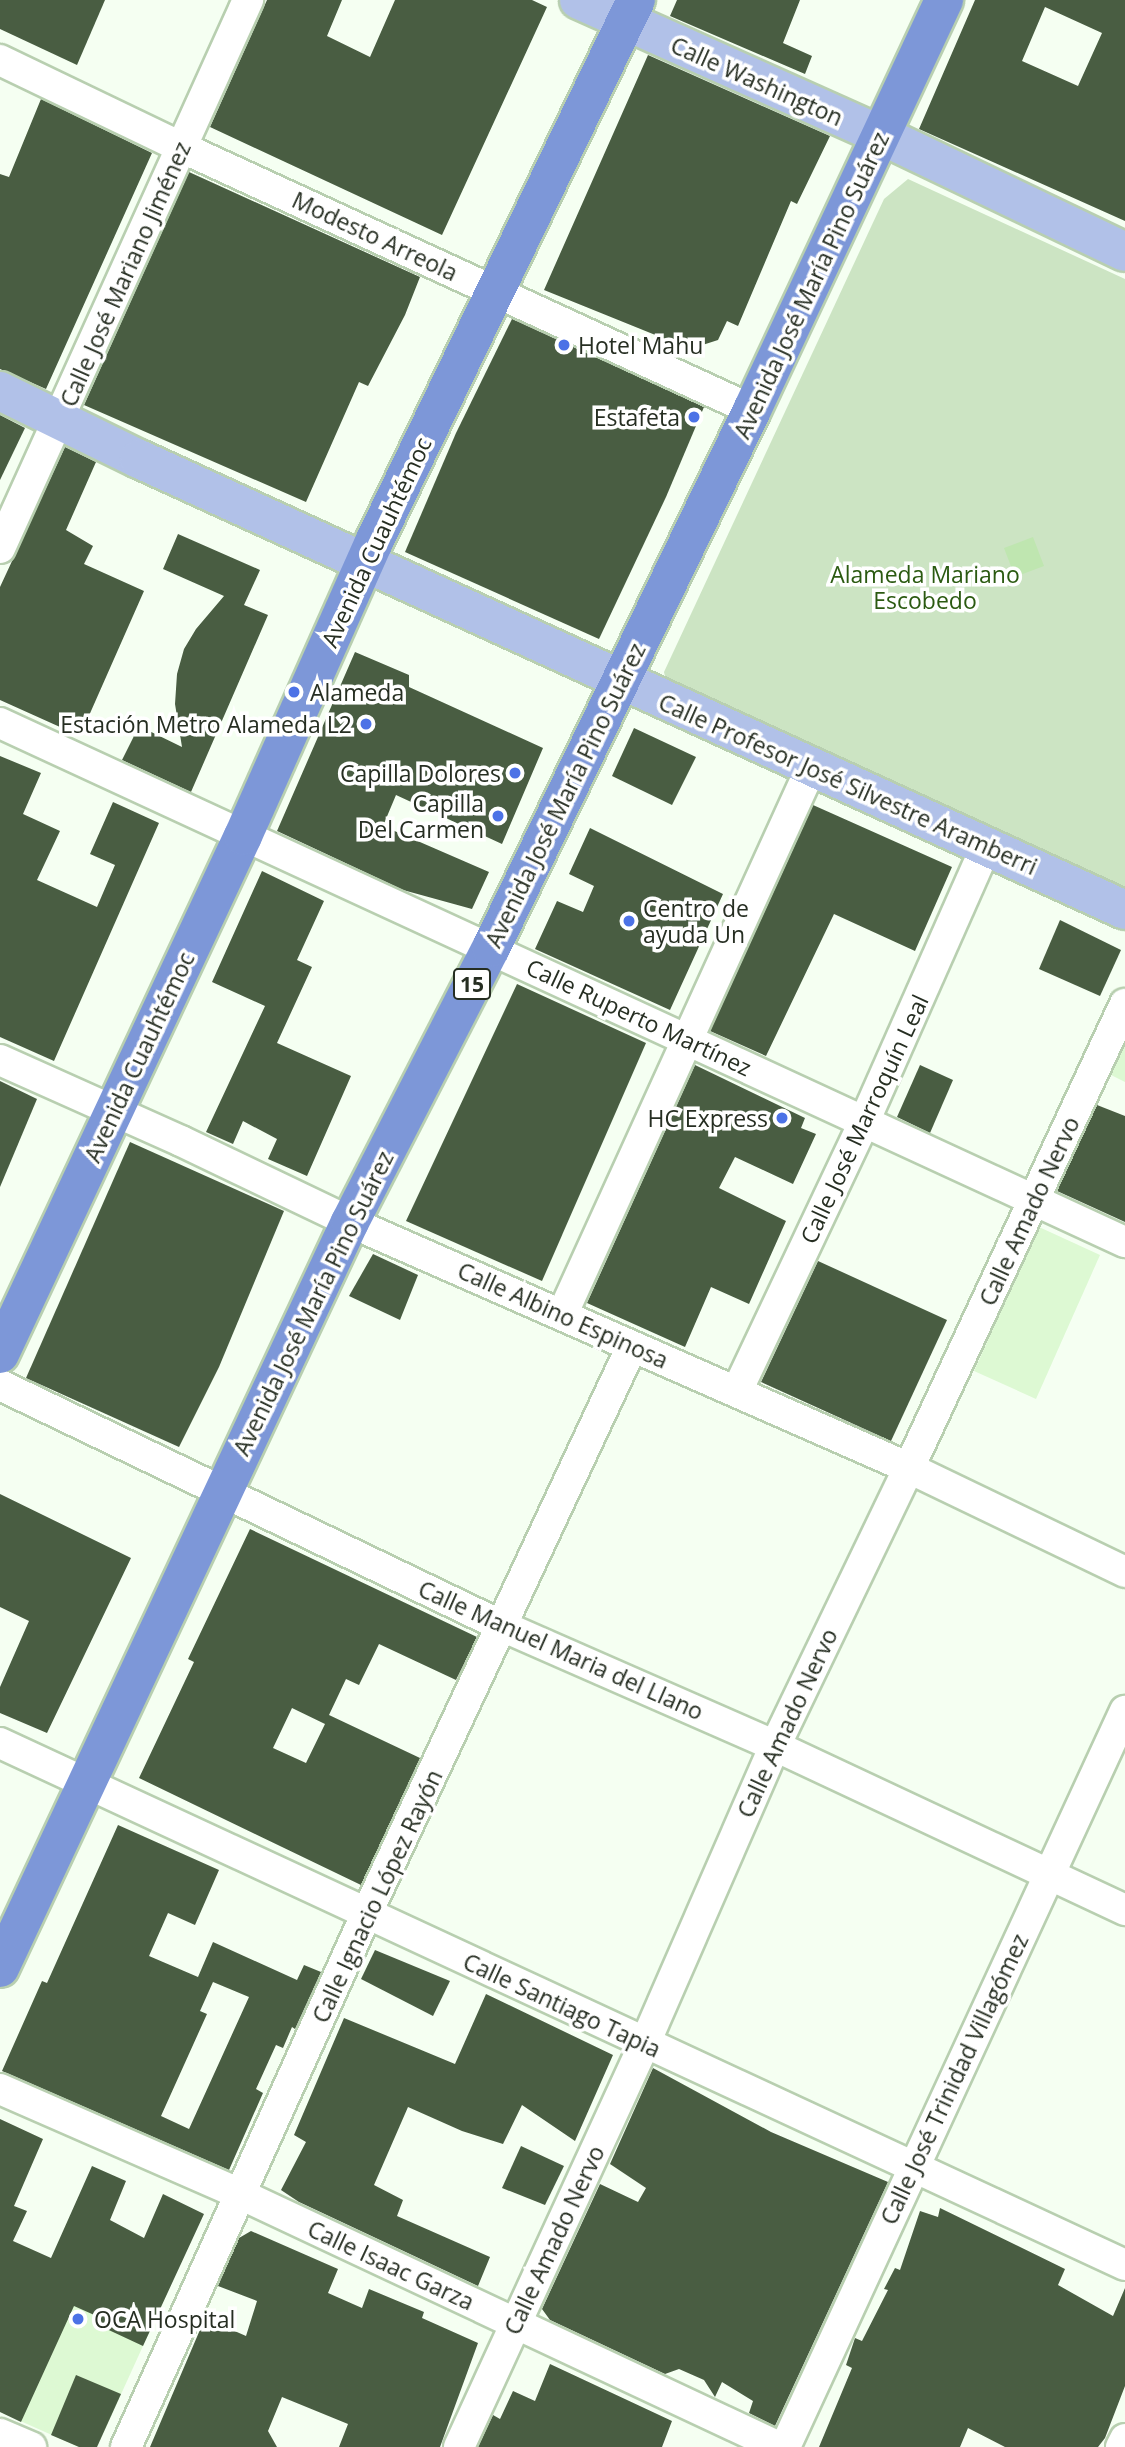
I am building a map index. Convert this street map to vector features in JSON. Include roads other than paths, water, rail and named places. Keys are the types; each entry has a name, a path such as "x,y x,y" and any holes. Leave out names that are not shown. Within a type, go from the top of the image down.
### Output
{"highway":[{"name":"Avenida José María Pino Suárez","path":"0,1968 349,1222 491,948 883,136 944,0"},
{"name":"Avenida Cuauhtémoc","path":"0,1354 243,836 366,561 630,11"}],"main road":[{"name":"Calle Washington","path":"579,0 630,11 1125,252"},
{"name":"Calle Profesor José Silvestre Aramberri","path":"0,391 621,681 1125,910"}],"street":[{"name":"Calle José Mariano Jiménez","path":"0,548 248,0"},
{"name":"Modesto Arreola","path":"0,60 183,148 752,410"},
{"name":"Calle Ruperto Martínez","path":"0,723 369,896 491,948 1125,1242"},
{"path":"562,1315 811,766"},
{"name":"Calle José Marroquín Leal","path":"737,1391 864,1122 987,845"},
{"name":"Calle Amado Nervo","path":"459,2447 645,2043 775,1746 909,1468 1125,1004"},
{"name":"Calle Albino Espinosa","path":"0,1060 349,1222 909,1468 1125,1573"},
{"name":"Calle Ignacio López Rayón","path":"126,2447 366,1915 632,1346"},
{"name":"Calle Manuel Maria del Llano","path":"0,1385 502,1626 775,1746 1125,1910"},
{"name":"Calle José Trinidad Villagómez","path":"785,2447 1125,1711"},
{"name":"Calle Santiago Tapia","path":"0,1742 366,1915 1125,2265"},
{"name":"Calle Isaac Garza","path":"0,2089 240,2194 779,2447"},
{"path":"0,2434 31,2447"},
{"path":"1121,2447 1125,2439"}],"place":[{"name":"Hotel Mahu","path":"564,345"},
{"name":"Estafeta","path":"694,417"},
{"name":"Alameda","path":"294,692"},
{"name":"Estación Metro Alameda L2","path":"366,724"},
{"name":"Capilla Dolores","path":"515,773"},
{"name":"Capilla Del Carmen","path":"498,816"},
{"name":"Centro de ayuda Un","path":"629,921"},
{"name":"HC Express","path":"782,1118"},
{"name":"OCA Hospital","path":"78,2319"}],"park label":[{"name":"Alameda Mariano Escobedo","path":"925,587"}]}
